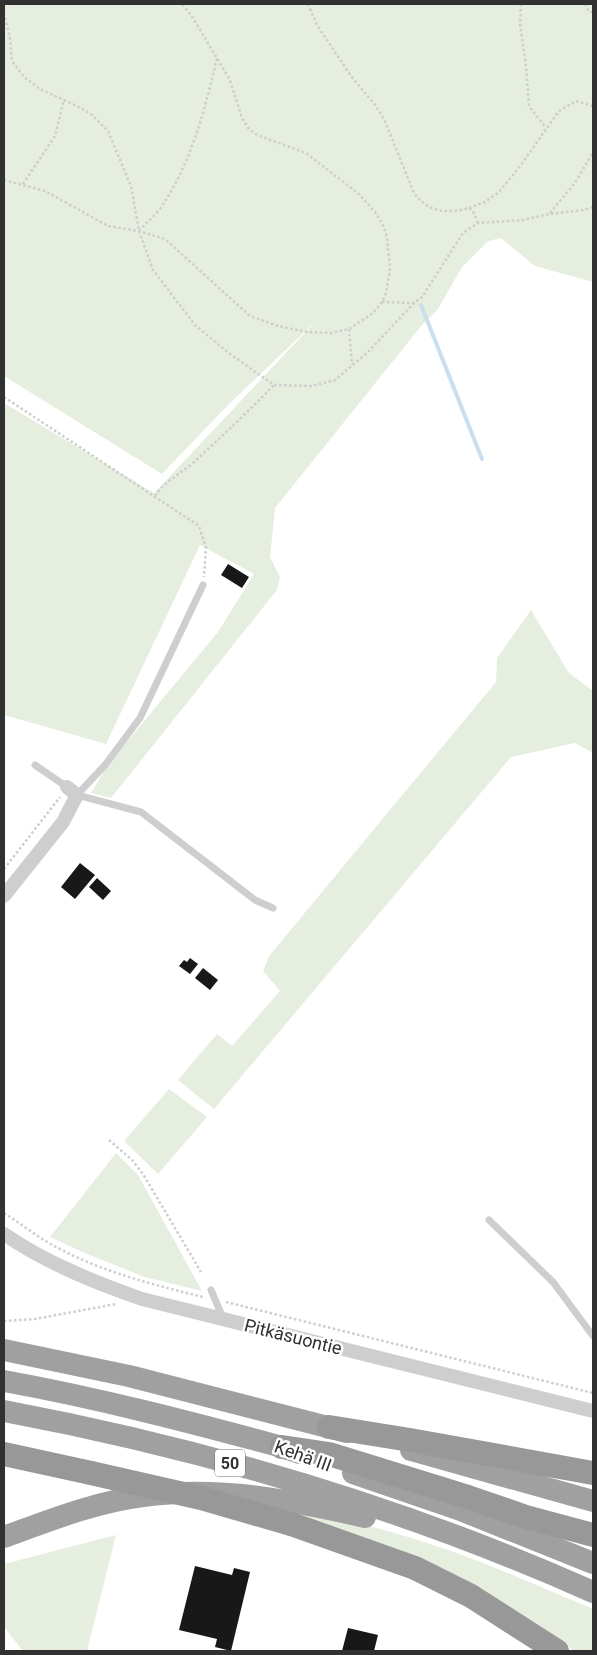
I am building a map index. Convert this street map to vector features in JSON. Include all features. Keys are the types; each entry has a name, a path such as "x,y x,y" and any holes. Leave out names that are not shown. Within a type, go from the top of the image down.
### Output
{"highway":[{"path":"4,1350 129,1376 329,1427 593,1501"},
{"name":"Kehä III","path":"4,1381 158,1414 282,1447 337,1468 458,1509 593,1563"},
{"name":"Kehä III","path":"4,1411 145,1441 289,1479 452,1534 549,1572 593,1592"},
{"path":"329,1427 593,1473"},
{"path":"282,1447 329,1454 526,1517 593,1534"},
{"path":"4,1454 201,1498 291,1524 415,1568 471,1596 549,1648"},
{"path":"4,1537 50,1520 123,1500 151,1495 219,1492 285,1500 397,1525 452,1534"}],"street":[{"path":"4,896 63,822 72,791"},
{"name":"Pitkäsuontie","path":"4,1234 81,1277 142,1299 593,1411"}],"lane":[{"path":"72,791 105,765 140,718 203,585"},
{"path":"35,765 72,791 141,812 255,900 273,908"},
{"path":"489,1220 553,1282 593,1336"},
{"path":"210,1290 224,1320"}],"path":[{"path":"4,180 24,184 51,194 108,226 139,231 165,239 250,316 278,326 307,332 331,333 349,329 373,313 382,302 389,283 390,254 387,237 375,212 359,194 306,153 257,135 248,128 242,118 230,80 193,18 182,4"},
{"path":"308,4 317,25 351,76 376,106 384,119 414,193 421,203 428,207 454,212 485,202 499,192 518,169 559,111 576,101 593,106"},
{"path":"521,4 520,24 526,66 528,106 546,128"},
{"path":"584,4 593,13"},
{"path":"4,13 10,38 12,61 16,68 24,77 40,89 64,99 92,115 108,131 131,186 139,231 153,270 195,325 230,354 274,385 312,386 335,380 368,352 414,303 422,297 463,233 478,223 523,220 593,207"},
{"path":"139,231 162,207 187,162 206,108 217,58"},
{"path":"24,184 55,136 64,99"},
{"path":"549,214 575,183 593,152"},
{"path":"469,208 474,213 478,223"},
{"path":"382,302 414,303"},
{"path":"349,329 352,366"},
{"path":"155,496 162,484 192,463 236,424 274,385"},
{"path":"4,398 199,526 206,548 203,585"},
{"path":"4,869 72,791"},
{"path":"109,1140 132,1160 143,1174 202,1272"},
{"path":"4,1213 61,1250 147,1283 593,1392"},
{"path":"4,1321 35,1319 142,1299"}],"green space":[{"path":"4,4 593,4 593,282 535,266 501,238 488,241 462,267 438,309 422,325 275,508 270,557 280,577 277,590 111,798 91,793 107,766 218,632 254,574 200,545 106,744 4,715 4,403 154,493 317,320 228,405 162,474 4,376"},
{"path":"531,610 569,673 593,691 593,753 575,743 511,757 214,1109 178,1080 217,1034 232,1046 280,991 263,971 269,956 496,682 497,658"},
{"path":"169,1089 207,1117 158,1174 124,1141"},
{"path":"116,1153 138,1175 202,1291 145,1277 50,1237"},
{"path":"266,1503 365,1525 446,1549 593,1609 593,1651 574,1651 547,1630 506,1605"},
{"path":"116,1535 87,1651 23,1651 4,1627 4,1564"}],"building":[{"path":"228,564 249,577 242,588 221,575"},
{"path":"80,863 95,875 75,899 61,887"},
{"path":"97,878 111,891 103,900 89,887"},
{"path":"190,958 198,964 190,974 179,966 184,960 187,962"},
{"path":"203,968 218,980 210,990 195,978"},
{"path":"195,1566 232,1575 234,1568 250,1572 231,1651 215,1647 217,1639 179,1630"},
{"path":"348,1628 378,1635 374,1651 342,1651"}],"waterway":[{"path":"421,305 482,459"}]}
